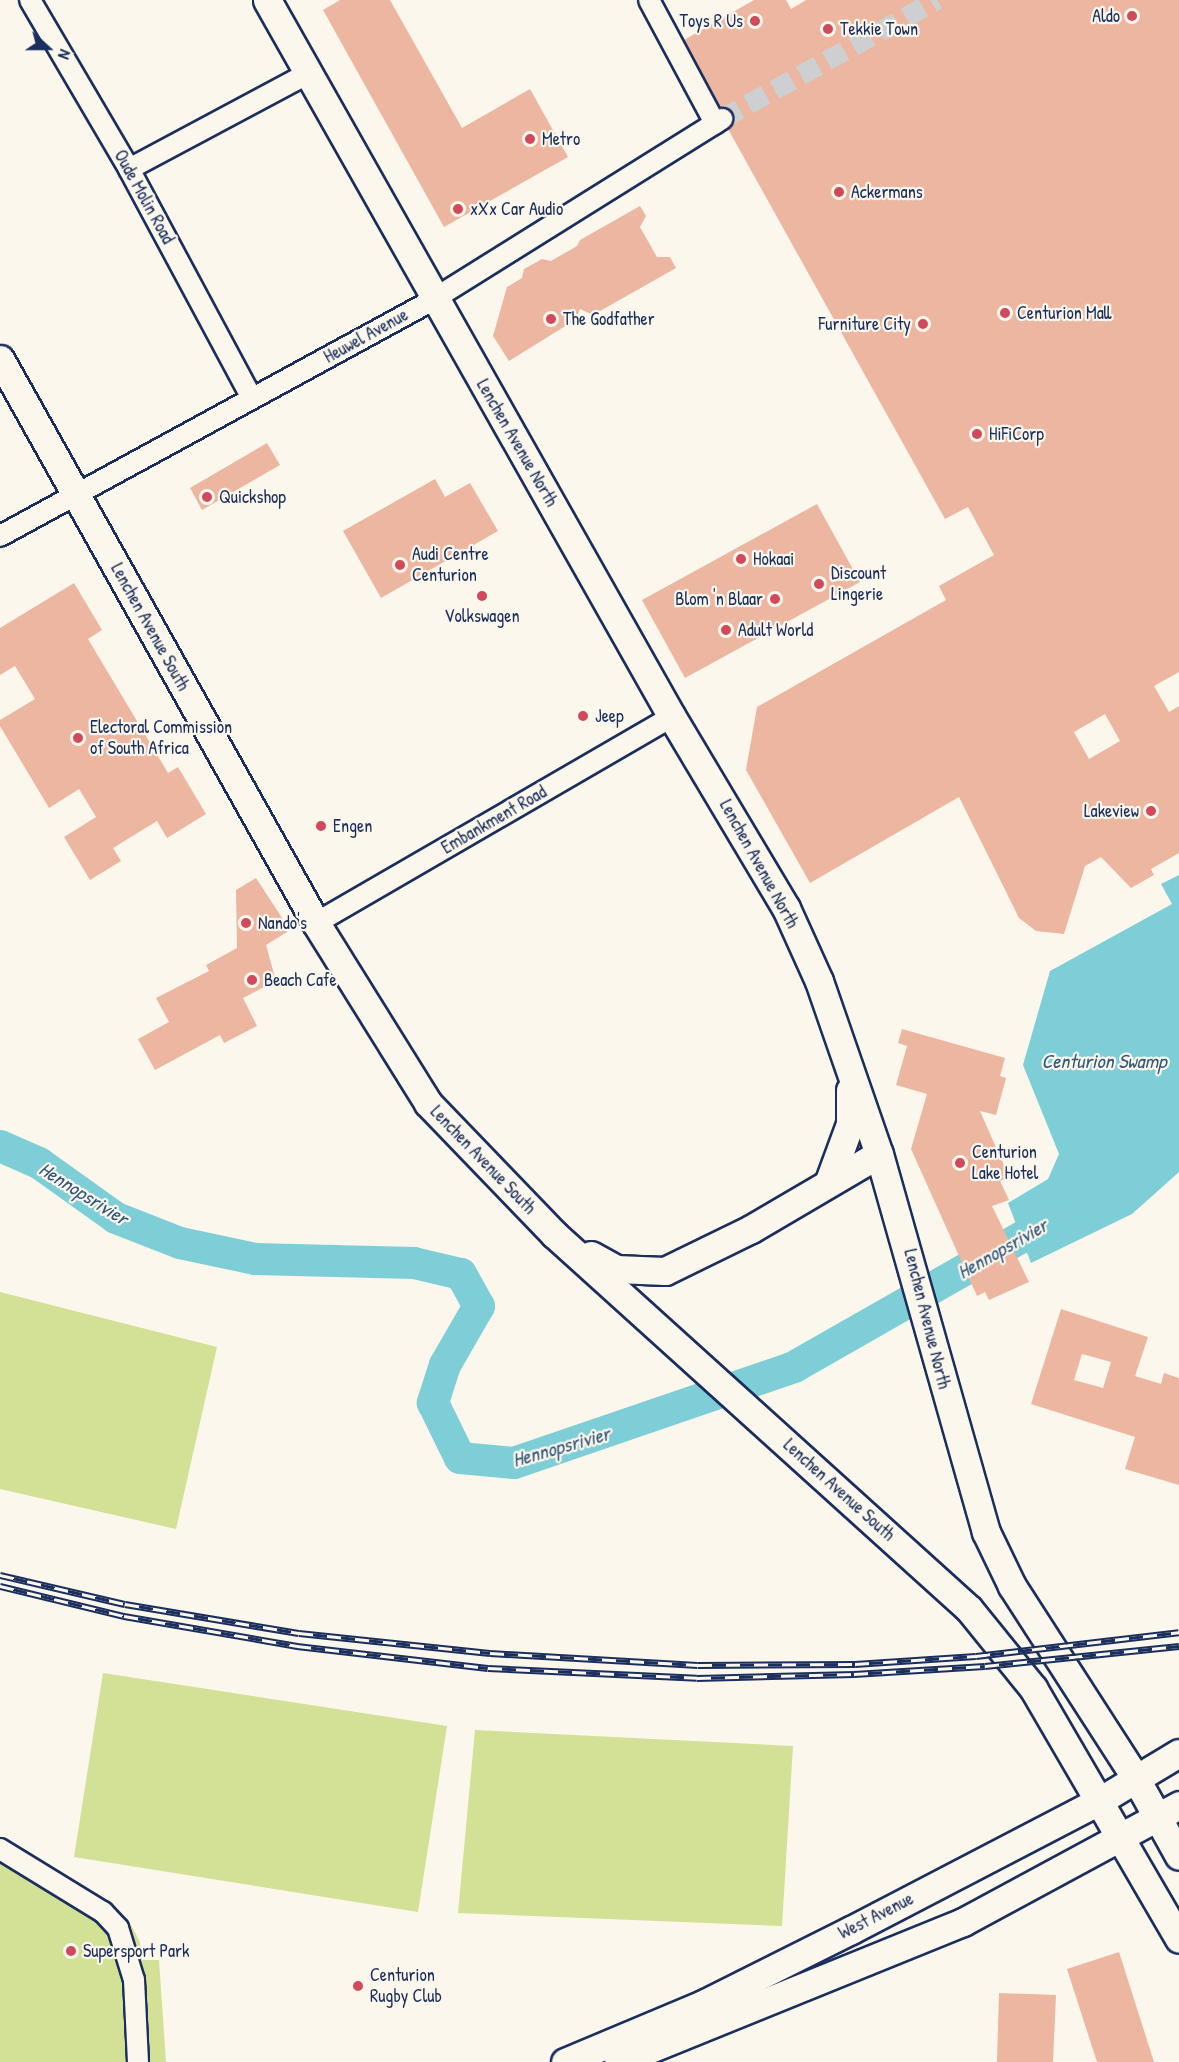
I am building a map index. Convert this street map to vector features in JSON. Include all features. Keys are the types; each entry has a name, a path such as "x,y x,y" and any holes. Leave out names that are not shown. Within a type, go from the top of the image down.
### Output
{"main road":[{"name":"Lenchen Avenue North","path":"267,0 672,717 786,908 840,1042 907,1240 933,1347 986,1532 1012,1586 1136,1777 1168,1811 1179,1856"},
{"name":"Lenchen Avenue South","path":"0,359 316,923 428,1103 554,1234 969,1609 1033,1688 1122,1837 1179,1939"},
{"path":"829,1181 844,1143 853,1101 840,1042"},
{"path":"554,1234 616,1269 665,1271 751,1229 829,1181 879,1154"},
{"name":"West Avenue","path":"565,2062 703,2004 1099,1801 1179,1753"},
{"name":"West Avenue","path":"618,2062 963,1922 1168,1811"}],"street":[{"name":"Oude Molin Road","path":"30,0 129,169 252,398"},
{"name":"Heuwel Avenue","path":"0,536 78,497 252,398 434,299 719,121 649,0"},
{"path":"129,169 308,74"},
{"name":"Embankment Road","path":"316,923 672,717"},
{"path":"0,1850 103,1912 118,1928 134,1980 138,2062"}],"green space":[{"path":"0,1292 217,1347 176,1529 0,1489"},
{"path":"103,1673 447,1726 418,1912 74,1857"},
{"path":"475,1730 793,1746 782,1926 458,1913"},
{"name":"Supersport Park","path":"0,1836 108,1903 130,1923 140,1942 142,1960 159,1960 166,2062 0,2062"}],"water":[{"name":"Centurion Swamp","path":"1179,875 1179,1172 1132,1214 1031,1263 1008,1203 1048,1179 1059,1154 1023,1065 1050,971 1172,904 1161,884"}],"building":[{"path":"340,0 390,0 462,128 530,89 568,157 444,227 323,10"},
{"name":"Centurion Mall","path":"754,0 786,0 791,9 806,0 1179,0 1179,672 1154,686 1169,712 1179,706 1179,853 1151,869 1154,875 1131,888 1101,857 1085,866 1064,934 1036,931 1019,918 959,797 810,883 746,770 757,707 946,600 939,586 994,555 968,507 945,519 728,129 732,113 720,107 684,40","holes":["1105,714 1120,741 1089,759 1074,732"]},
{"path":"640,206 646,216 640,227 657,257 670,257 676,268 593,315 580,309 575,320 509,361 493,336 507,287 522,278 524,269 542,259 551,261 577,246 580,240"},
{"path":"267,443 280,465 202,510 190,488"},
{"name":"Audi Centre Centurion","path":"435,479 445,497 470,483 498,531 381,598 343,531"},
{"path":"817,504 860,582 685,678 642,600"},
{"name":"Electoral Commission of South Africa","path":"74,583 102,630 88,639 168,773 178,767 206,814 167,838 157,821 113,848 121,861 90,880 64,837 96,817 79,789 49,808 0,726 0,720 35,699 15,666 0,675 0,628"},
{"path":"256,878 290,930 266,945 276,981 243,998 257,1026 224,1043 220,1035 155,1070 138,1039 169,1022 156,998 209,971 206,965 237,948 236,890"},
{"name":"Centurion Lake Hotel","path":"902,1029 1005,1058 1000,1076 1006,1078 996,1115 980,1111 1009,1177 1000,1181 1009,1200 992,1206 1029,1282 989,1300 985,1292 977,1296 911,1149 927,1094 896,1085 907,1046 898,1043"},
{"path":"1061,1309 1148,1337 1135,1376 1161,1384 1164,1373 1179,1378 1179,1485 1125,1469 1135,1437 1031,1404","holes":["1082,1354 1111,1362 1103,1388 1074,1380"]},
{"path":"1119,1952 1154,2062 1097,2062 1067,1969"},
{"path":"999,1993 1056,1995 1053,2062 997,2062"}],"waterway":[{"name":"Hennopsrivier","path":"0,1146 39,1163 116,1218 180,1243 255,1259 414,1263 461,1274 479,1306 445,1365 433,1403 460,1458 514,1463 794,1367 1057,1217"}],"tunnel":[{"path":"722,119 937,0"}],"railway":[{"path":"0,1575 125,1604 299,1633 490,1653 698,1665 855,1664 976,1656 1179,1632"},
{"path":"0,1586 124,1616 297,1646 488,1668 697,1678 854,1674 985,1666 1179,1646"}],"place":[{"name":"Aldo","path":"1132,16"},
{"name":"Toys R Us","path":"755,21"},
{"name":"Tekkie Town","path":"828,29"},
{"name":"Metro","path":"530,139"},
{"name":"Ackermans","path":"839,192"},
{"name":"xXx Car Audio","path":"458,209"},
{"name":"Centurion Mall","path":"1005,313"},
{"name":"The Godfather","path":"551,319"},
{"name":"Furniture City","path":"923,324"},
{"name":"HiFiCorp","path":"977,434"},
{"name":"Quickshop","path":"207,497"},
{"name":"Hokaai","path":"741,559"},
{"name":"Audi Centre Centurion","path":"400,565"},
{"name":"Discount Lingerie","path":"819,584"},
{"name":"Volkswagen","path":"482,596"},
{"name":"Blom 'n Blaar","path":"775,599"},
{"name":"Adult World","path":"726,630"},
{"name":"Jeep","path":"583,716"},
{"name":"Electoral Commission of South Africa","path":"78,738"},
{"name":"Lakeview","path":"1151,811"},
{"name":"Engen","path":"321,826"},
{"name":"Nando's","path":"246,923"},
{"name":"Beach Cafe","path":"252,980"},
{"name":"Centurion Lake Hotel","path":"960,1163"},
{"name":"Supersport Park","path":"71,1951"},
{"name":"Centurion Rugby Club","path":"358,1986"}]}
